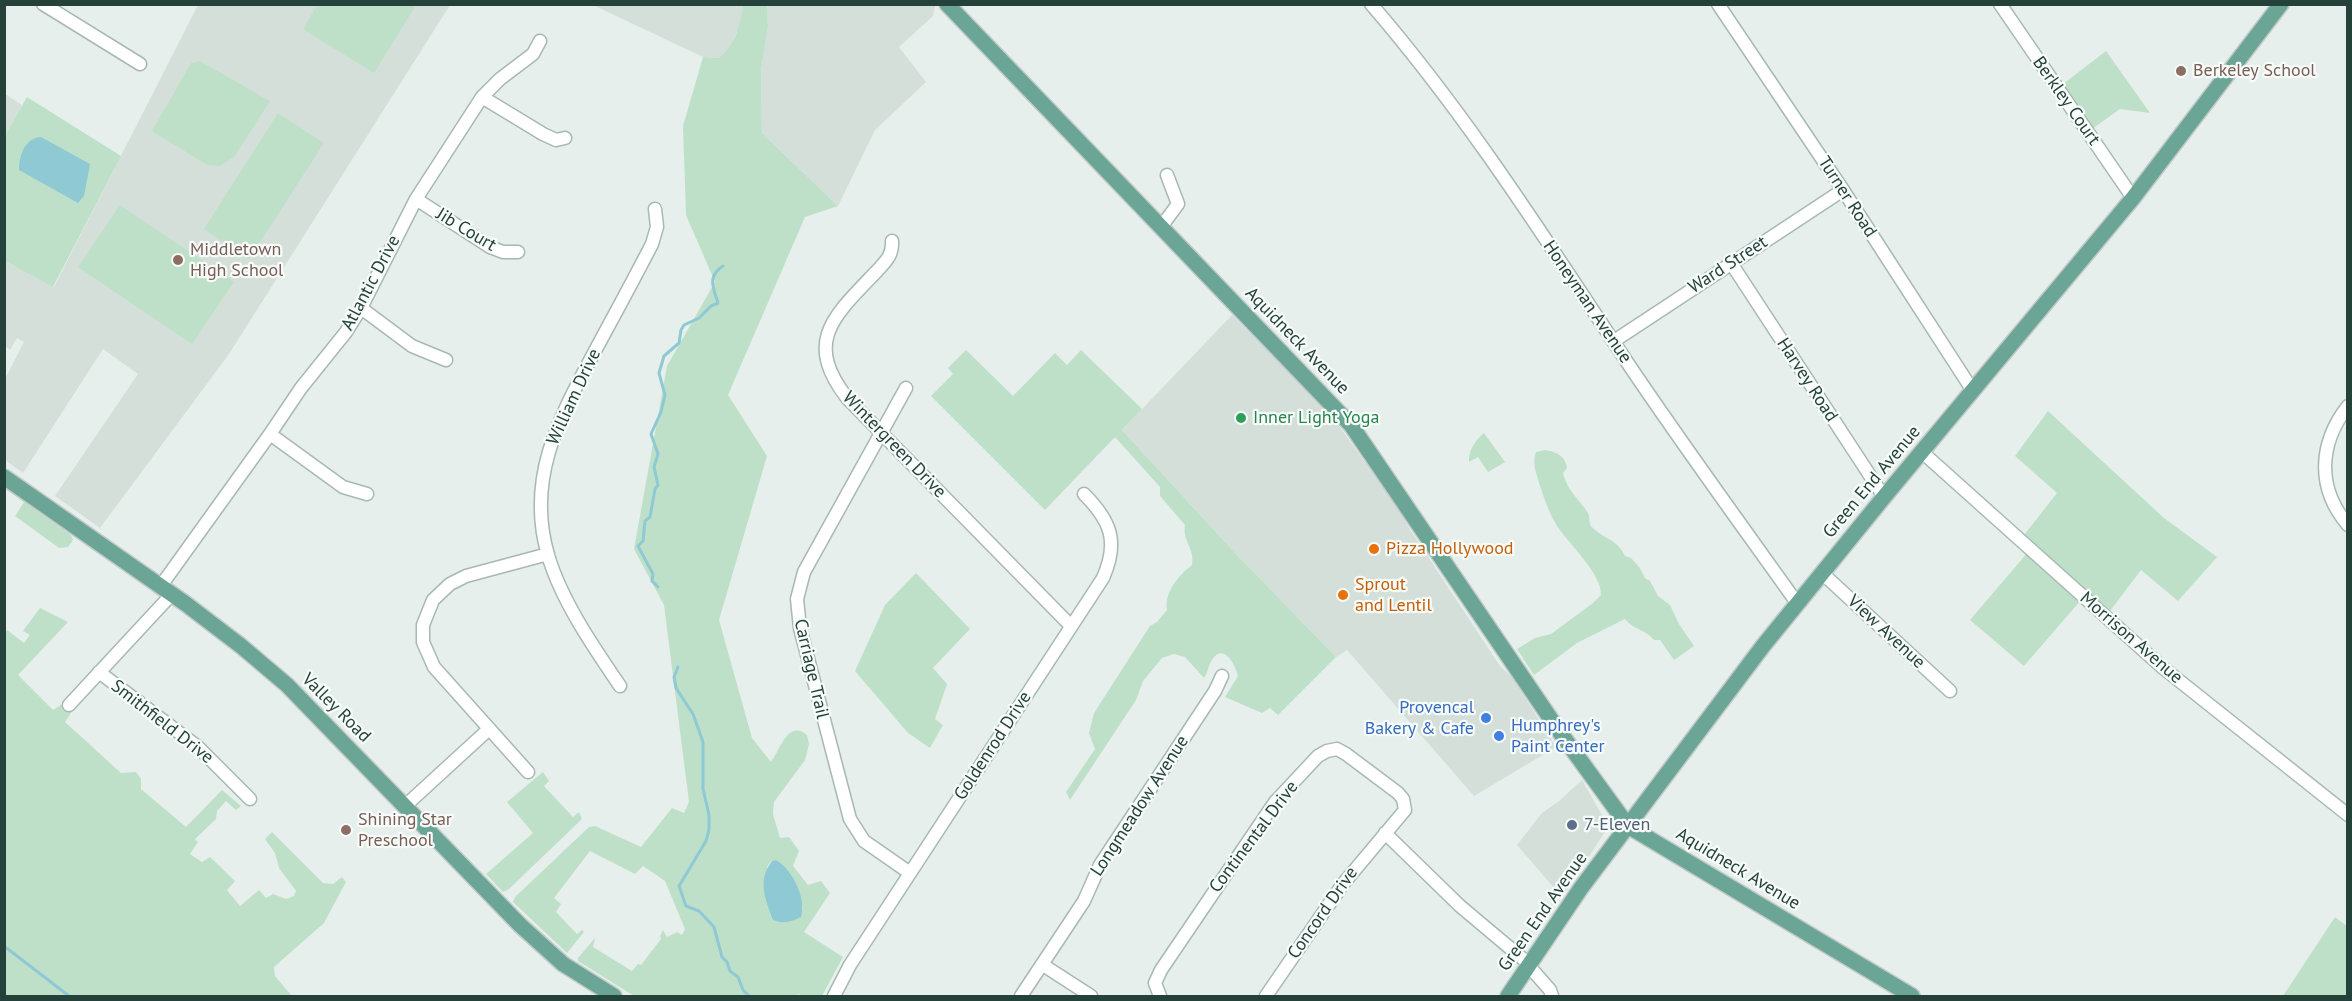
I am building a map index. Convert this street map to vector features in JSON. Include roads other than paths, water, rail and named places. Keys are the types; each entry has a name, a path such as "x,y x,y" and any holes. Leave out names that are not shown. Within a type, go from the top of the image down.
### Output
{"main road":[{"name":"Aquidneck Avenue","path":"947,4 1351,425 1559,732 1628,826 1912,996"},
{"name":"Green End Avenue","path":"1508,996 1628,826 1797,603 2133,198 2281,4"},
{"name":"Valley Road","path":"4,477 166,590 241,646 286,685 520,925 563,964 614,996"}],"street":[{"path":"43,4 140,64"},
{"name":"Honeyman Avenue","path":"1371,4 1428,72 1797,603"},
{"name":"Turner Road","path":"1718,4 1843,190 1973,391"},
{"name":"Berkley Court","path":"2000,4 2133,198"},
{"name":"Atlantic Drive","path":"69,705 166,590 288,407 361,308 416,199 482,97 500,79 533,54 540,41"},
{"path":"482,97 543,134 556,140 565,138"},
{"path":"1161,227 1178,204 1167,175"},
{"name":"Ward Street","path":"1614,341 1843,190"},
{"name":"Jib Court","path":"416,199 490,247 503,252 518,252"},
{"name":"William Drive","path":"620,686 584,631 548,554 541,508 543,479 551,442 570,399 652,244 657,227 655,209"},
{"name":"Wintergreen Drive","path":"892,241 891,255 836,315 826,339 829,369 836,383 881,433 1071,626"},
{"name":"Harvey Road","path":"1731,263 1884,497"},
{"path":"361,308 412,346 446,360"},
{"name":"Carriage Trail","path":"906,388 804,572 799,585 798,614 850,819 864,841 910,873"},
{"path":"2348,406 2330,435 2324,464 2329,496 2337,512 2348,525"},
{"path":"270,435 343,487 367,494"},
{"name":"Morrison Avenue","path":"1922,452 2162,667 2348,815"},
{"name":"Goldenrod Drive","path":"834,996 850,965 1103,578 1111,557 1111,532 1100,509 1084,494"},
{"path":"528,772 440,676 429,658 422,633 433,600 441,591 458,580 548,554"},
{"name":"View Avenue","path":"1822,573 1950,691"},
{"name":"Smithfield Drive","path":"99,672 198,747 250,800"},
{"name":"Longmeadow Avenue","path":"1021,996 1084,901 1100,865 1215,691 1222,676"},
{"path":"405,806 489,729"},
{"name":"Continental Drive","path":"1160,996 1155,983 1176,946 1275,802 1318,756 1337,749 1398,793 1403,800 1405,810 1385,833"},
{"path":"1385,833 1460,906 1529,965 1550,990 1552,996"},
{"name":"Concord Drive","path":"1266,996 1343,884 1385,833"},
{"path":"1043,964 1091,996"}],"water":[{"path":"41,137 90,164 84,196 78,203 19,170 24,148 31,140"},
{"path":"776,860 788,870 800,893 801,917 790,921 773,920 765,897 764,883 767,868 772,861"}],"waterway":[{"path":"658,587 652,581 653,574 638,546 643,541 645,521 650,517 655,489 658,485 654,467 658,454 651,434 661,412 665,395 659,373 664,356 679,343 684,325 699,318 711,306 718,303 713,288 713,279 714,274 723,266"},
{"path":"678,667 674,677 676,688 693,714 703,742 703,789 709,815 706,841 679,886 686,906 699,911 714,927 722,957 749,996"},
{"path":"4,946 69,996"}],"place":[{"name":"Berkeley School","path":"2181,71"},
{"name":"Middletown High School","path":"178,260"},
{"name":"Inner Light Yoga","path":"1241,418"},
{"name":"Pizza Hollywood","path":"1374,549"},
{"name":"Sprout and Lentil","path":"1343,595"},
{"name":"Provencal Bakery & Cafe","path":"1486,718"},
{"name":"Humphrey's Paint Center","path":"1499,736"},
{"name":"7-Eleven","path":"1572,825"},
{"name":"Shining Star Preschool","path":"346,830"}]}
